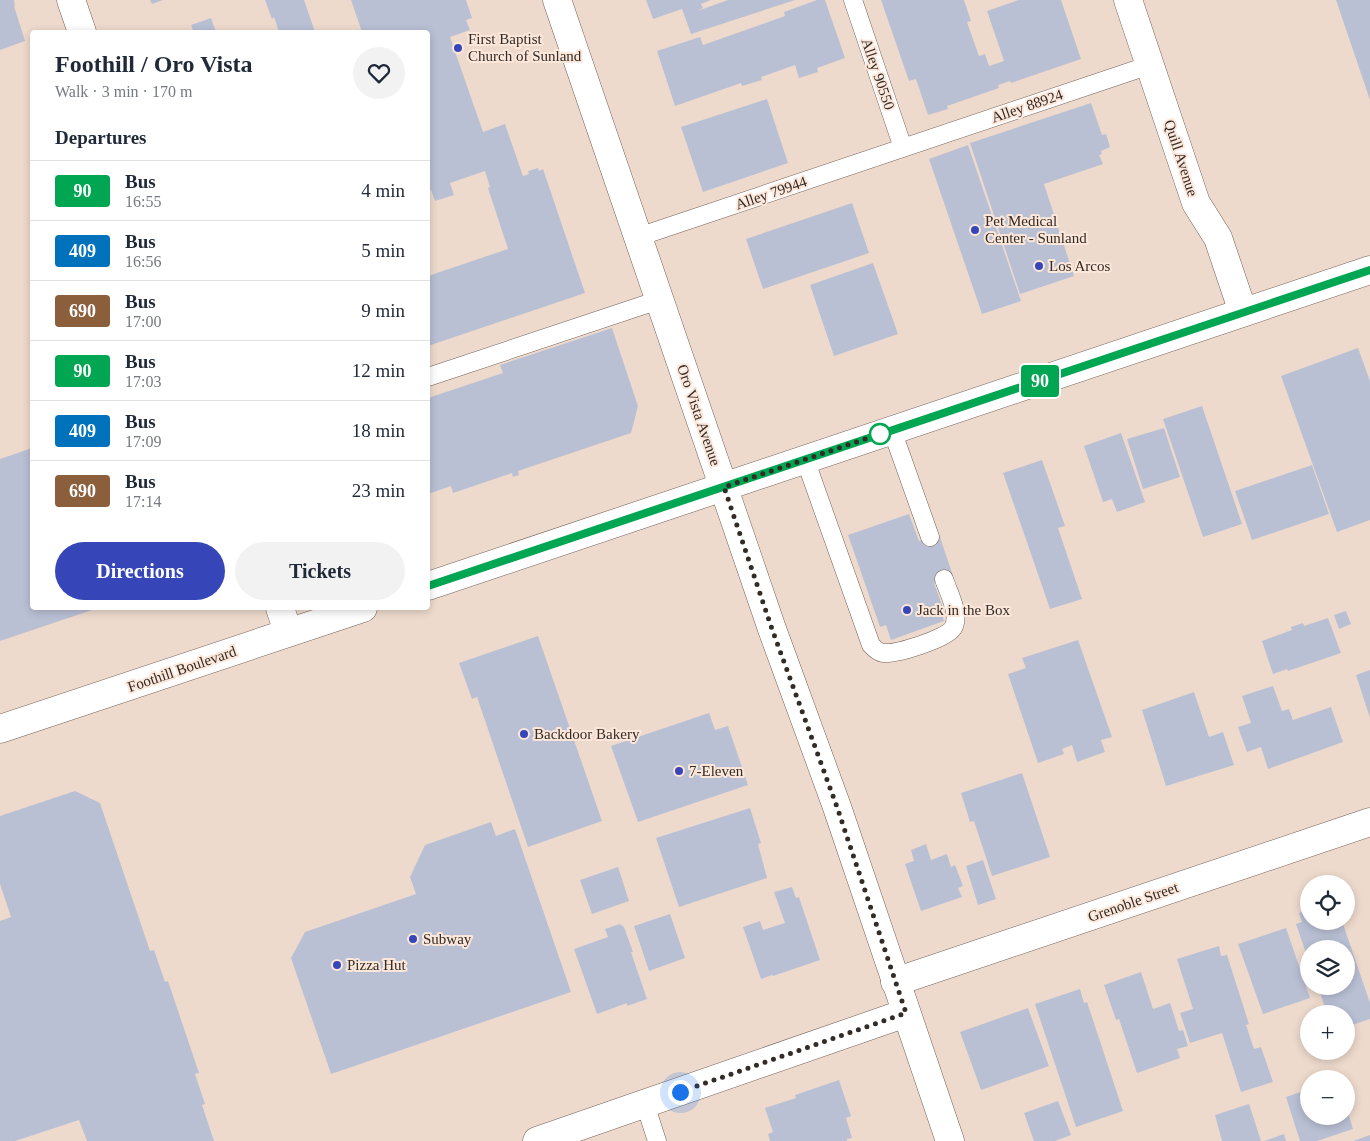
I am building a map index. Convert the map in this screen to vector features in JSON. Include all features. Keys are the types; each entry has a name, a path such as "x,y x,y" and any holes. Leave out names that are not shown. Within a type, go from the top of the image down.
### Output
{"street":[{"path":"71,0 81,30"},
{"name":"Oro Vista Avenue","path":"556,0 772,629 837,807 950,1141"},
{"name":"Quill Avenue","path":"1128,0 1196,203 1218,238 1243,312"},
{"path":"430,585 1370,270"},
{"name":"Foothill Boulevard","path":"0,729 284,620 350,610"},
{"name":"Grenoble Street","path":"895,982 1370,822"},
{"path":"538,1141 906,1013"}],"lane":[{"name":"Alley 90550","path":"853,0 903,148"},
{"name":"Alley 88924","path":"903,148 1150,65"},
{"name":"Alley 79944","path":"638,237 903,148"},
{"path":"430,376 659,300"},
{"path":"892,430 930,537"},
{"path":"805,459 871,645 884,653 929,642 945,635 953,628 955,611 944,579"},
{"path":"645,1104 657,1141"}],"building":[{"path":"0,0 14,0 14,6 25,41 0,50"},
{"path":"150,0 163,0 152,4"},
{"path":"265,0 304,0 314,30 278,30 274,17 272,19"},
{"path":"351,0 466,0 472,18 466,20 470,30 450,37 483,132 505,124 523,176 529,174 528,171 538,168 539,171 543,169 585,293 430,345 430,275 508,249 488,188 490,187 485,171 450,183 454,195 435,201 430,190 430,30 361,30"},
{"path":"646,0 711,0 701,4 703,8 697,11 728,0 795,0 691,34 682,9 653,19"},
{"path":"817,0 825,0 845,58 817,68 818,72 799,78 795,65 761,77 762,80 742,86 741,83 675,106 657,51 700,37 703,45 785,16 784,12"},
{"path":"881,0 964,0 971,21 967,22 979,56 985,54 989,66 1004,61 987,11 1019,0 1061,0 1081,59 1011,83 1010,81 998,85 999,88 947,106 948,109 928,115 916,79 909,81"},
{"path":"1336,0 1370,0 1370,100"},
{"path":"211,18 215,30 193,30 191,25"},
{"path":"767,99 788,163 703,192 681,127"},
{"path":"1091,103 1102,135 1106,134 1110,147 1101,151 1102,154 1099,155 1103,164 1044,184 1074,276 1020,294 970,143"},
{"name":"Pet Medical Center - Sunland","path":"968,145 1021,301 982,314 929,159"},
{"path":"852,203 869,253 763,289 746,239"},
{"path":"873,263 898,334 834,356 810,285"},
{"path":"612,328 638,406 631,433 518,471 519,475 513,477 512,473 453,493 451,486 430,493 430,397 503,373 500,365"},
{"path":"1358,348 1370,381 1370,520 1337,532 1281,376"},
{"path":"1202,406 1242,524 1203,537 1163,419"},
{"path":"1164,428 1180,477 1143,489 1127,439"},
{"path":"1121,433 1145,502 1117,512 1112,499 1103,502 1084,446"},
{"path":"30,449 30,610 92,610 0,641 0,459"},
{"path":"1042,460 1065,526 1058,528 1082,599 1050,609 1003,473"},
{"path":"1312,465 1329,514 1252,540 1235,491"},
{"path":"909,514 919,541 939,534 953,576 934,583 943,608 940,609 944,621 891,640 886,625 880,627 848,535"},
{"path":"1346,611 1351,624 1339,629 1334,615"},
{"path":"1328,618 1341,653 1288,671 1287,669 1273,674 1262,641 1292,630 1291,627 1303,623 1304,626"},
{"path":"538,636 602,821 528,847 477,697 472,699 459,663"},
{"path":"1078,640 1112,737 1101,740 1105,752 1077,762 1072,745 1062,749 1064,754 1038,763 1008,674 1026,668 1022,658"},
{"path":"1370,670 1370,718 1356,675"},
{"path":"1273,686 1282,711 1289,709 1293,720 1331,707 1343,742 1268,769 1261,747 1247,752 1238,727 1251,723 1242,696"},
{"path":"1194,692 1209,737 1223,732 1234,765 1166,786 1142,710"},
{"path":"709,713 715,730 728,726 748,785 638,822 611,746"},
{"path":"1022,773 1050,857 992,876 974,821 970,822 961,793"},
{"path":"75,791 100,803 150,951 154,950 165,982 168,981 199,1073 195,1074 205,1104 202,1105 214,1141 87,1141 79,1120 15,1141 0,1141 0,921 11,917 0,884 0,816"},
{"path":"750,808 761,843 758,844 767,878 679,907 656,838"},
{"path":"491,822 496,836 515,829 571,992 331,1074 291,958 305,932 416,894 410,877 425,845"},
{"path":"926,844 931,860 947,854 951,867 955,865 963,886 958,888 962,897 921,911 905,864 914,861 911,850"},
{"path":"983,860 996,899 978,905 966,866"},
{"path":"618,867 629,901 592,914 580,880"},
{"path":"792,887 796,898 799,897 820,960 761,979 743,927 760,921 763,930 785,923 774,892"},
{"path":"670,914 685,958 649,971 634,926"},
{"path":"1300,923 1300,930 1345,930 1348,940 1301,940 1296,924"},
{"path":"620,924 624,927 633,952 631,952 647,999 627,1006 627,1003 597,1014 574,949 608,937 605,929"},
{"path":"1286,928 1300,969 1300,995 1309,995 1310,998 1263,1014 1238,944"},
{"path":"1219,946 1221,956 1227,955 1249,1024 1246,1025 1254,1049 1261,1047 1273,1082 1241,1092 1222,1033 1190,1043 1180,1013 1193,1009 1177,959"},
{"path":"1355,959 1370,1003 1370,1019 1355,1024 1355,1005 1324,1005 1321,995 1355,995"},
{"path":"1141,972 1153,1009 1170,1003 1179,1031 1183,1030 1188,1046 1177,1049 1180,1058 1137,1073 1119,1019 1116,1020 1104,985"},
{"path":"1080,989 1084,1003 1087,1002 1123,1111 1076,1127 1035,1004"},
{"path":"1028,1008 1049,1066 981,1090 960,1032"},
{"path":"839,1080 851,1116 846,1118 852,1138 847,1139 847,1141 770,1141 768,1134 773,1132 765,1108 796,1098 795,1095"},
{"path":"1300,1092 1300,1125 1352,1125 1353,1129 1317,1141 1300,1141 1286,1097"},
{"path":"1058,1101 1071,1135 1055,1141 1034,1141 1024,1113"},
{"path":"1249,1104 1261,1141 1222,1141 1215,1115"},
{"path":"1284,1134 1286,1141 1264,1141"},
{"path":"1370,1135 1370,1141 1353,1141"}],"bus line":[{"name":"90","path":"430,585 1370,270"}],"place":[{"name":"First Baptist Church of Sunland","path":"458,48"},
{"name":"Pet Medical Center - Sunland","path":"975,230"},
{"name":"Los Arcos","path":"1039,266"},
{"name":"Jack in the Box","path":"907,610"},
{"name":"Backdoor Bakery","path":"524,734"},
{"name":"7-Eleven","path":"679,771"},
{"name":"Subway","path":"413,939"},
{"name":"Pizza Hut","path":"337,965"}],"route":[{"path":"680,1092 906,1013 837,807 772,629 724,487 880,434"}]}
